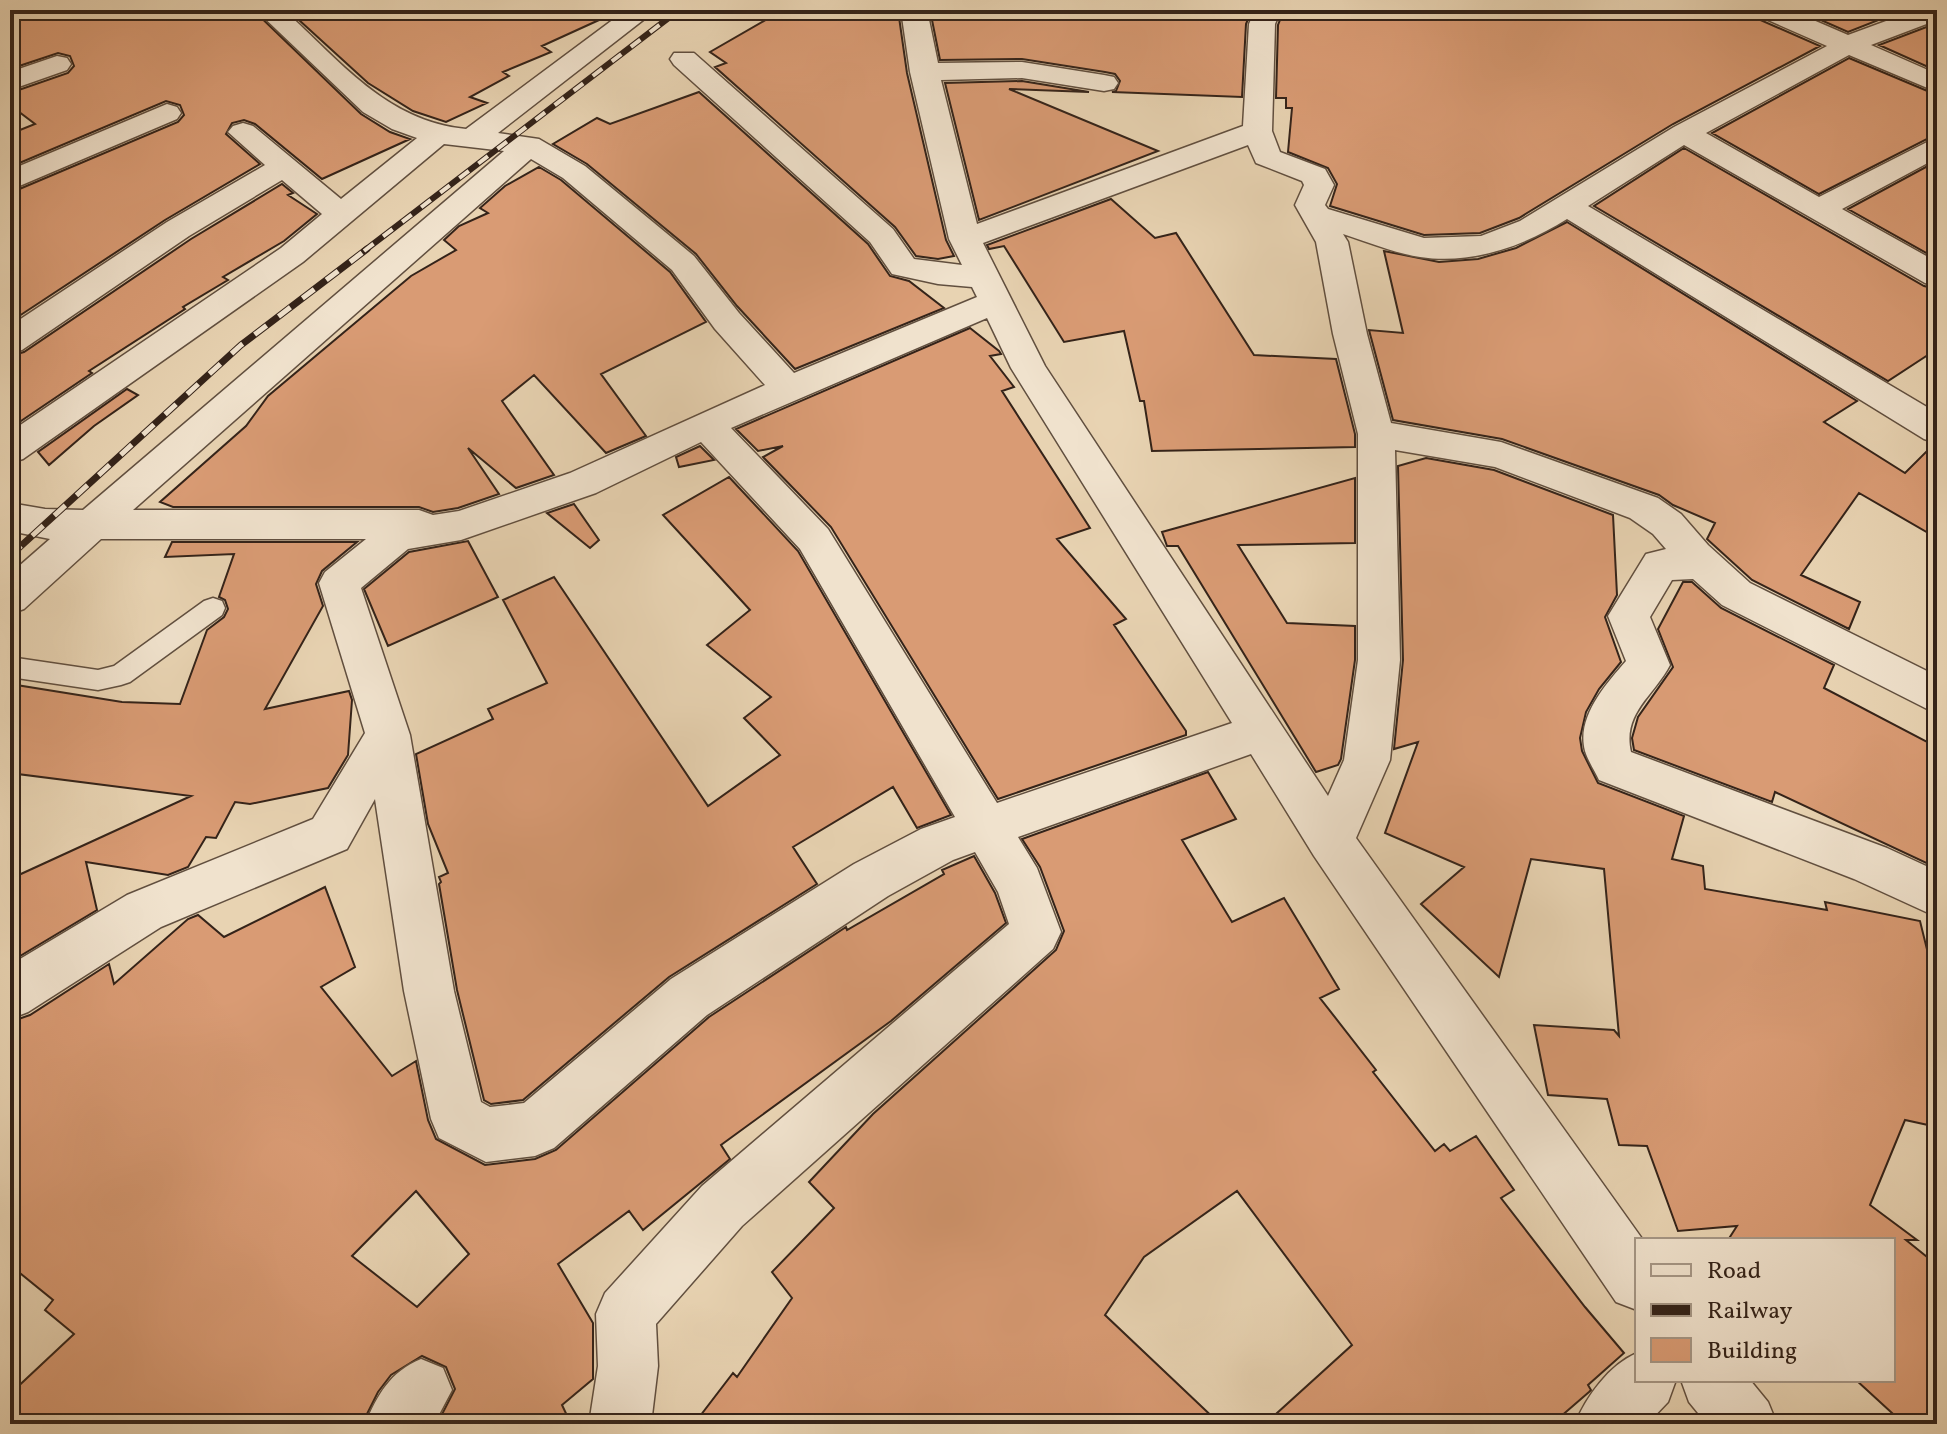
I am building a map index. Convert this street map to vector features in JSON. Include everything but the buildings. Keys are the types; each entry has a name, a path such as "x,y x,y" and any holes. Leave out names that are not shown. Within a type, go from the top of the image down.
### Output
{"street":[{"path":"269,10 373,106 402,123 438,135 529,145 574,172 683,263 727,321 788,389"},
{"path":"473,138 643,10"},
{"path":"914,10 924,72 980,273 1029,368 1331,841 1635,1278"},
{"path":"1268,10 1262,24 1257,131 1267,157 1314,175 1319,185 1310,205 1332,242 1350,334 1376,434 1379,660 1367,760 1331,841"},
{"path":"1768,10 1937,84"},
{"path":"1315,215 1422,248 1485,246 1531,228 1684,133 1850,44 1937,11"},
{"path":"684,59 882,236 903,267 938,274 980,273"},
{"path":"10,82 57,64"},
{"path":"924,72 1022,70 1104,83"},
{"path":"10,181 167,113"},
{"path":"1257,131 980,273 788,389 583,483 461,525 397,536 339,583 388,735 429,991 458,1119 486,1135 535,1129 689,997 871,880 938,844 1261,732"},
{"path":"243,132 343,216"},
{"path":"1684,133 1937,276"},
{"path":"13,443 292,255 438,135"},
{"path":"10,598 89,525 529,145"},
{"path":"1819,209 1937,146"},
{"path":"10,342 178,229 285,166"},
{"path":"1567,206 1937,430"},
{"path":"620,1424 628,1366 626,1314 722,1206 1036,932 1020,884 814,539 706,424"},
{"path":"1376,434 1501,455 1644,508 1667,524 1736,594 1937,696"},
{"path":"10,517 45,524 89,525 461,525"},
{"path":"1703,563 1660,565 1629,616 1649,665 1611,709 1605,736 1608,755 1615,766 1870,863 1937,895"},
{"path":"10,994 144,911 330,834 388,735"},
{"path":"1606,1424 1644,1382"},
{"path":"1713,1382 1746,1424"}],"lane":[{"path":"10,667 98,680 121,675 213,608"}],"railway":[{"path":"364,251 679,10"},
{"path":"10,556 241,345 367,249"}]}
